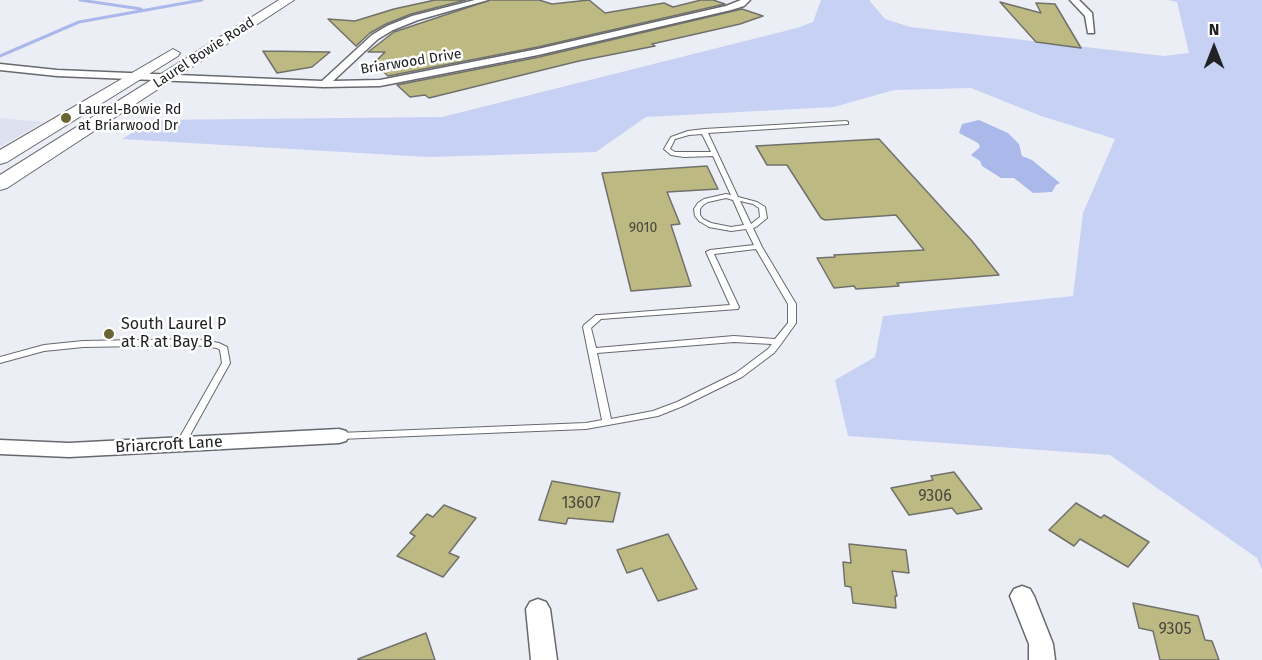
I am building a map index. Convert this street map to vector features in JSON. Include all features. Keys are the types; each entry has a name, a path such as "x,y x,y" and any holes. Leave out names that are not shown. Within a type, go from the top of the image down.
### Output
{"main road":[{"name":"Laurel Bowie Road","path":"233,16 260,0"},
{"name":"Laurel Bowie Road","path":"0,184 288,0"},
{"name":"Laurel Bowie Road","path":"0,158 189,44"}],"street":[{"path":"324,84 375,37 390,28 415,18 484,0"},
{"name":"Briarwood Drive","path":"0,67 135,76 324,84 380,83 433,74 728,9 746,0"},
{"path":"1074,0 1089,15 1091,31"},
{"name":"Briarcroft Lane","path":"0,447 32,450 339,436"},
{"path":"1022,596 1041,644 1042,660"},
{"path":"538,609 544,660"}],"lane":[{"path":"715,154 673,154 667,149 673,138 704,131 846,123"},
{"path":"339,436 487,432 606,422 655,414 739,375 778,342 792,323 792,304 758,247 704,131"},
{"path":"734,197 755,203 764,213 760,223 750,227 719,228 701,220 697,215 697,209 706,200 734,197"},
{"path":"606,422 586,327 599,317 735,307 710,252 758,247"},
{"path":"591,351 734,339 778,342"},
{"path":"0,360 44,348 83,344 196,342 219,346 224,349 226,363 181,444"}],"shaded area":[{"path":"821,0 869,0 885,19 910,27 1164,56 1189,53 1177,2 1168,0 1262,0 1262,570 1257,558 1110,455 848,436 835,380 875,357 883,316 1073,296 1083,213 1115,139 1041,116 971,88 894,90 834,107 646,117 596,152 428,157 122,139 152,120 442,117 797,28 813,22"},
{"path":"0,118 43,122 0,147"},
{"path":"979,120 1008,133 1019,144 1022,156 1032,160 1060,183 1052,192 1033,193 1014,178 1001,178 982,166 980,161 971,155 980,147 978,143 959,133 962,124"}],"building":[{"path":"435,0 466,0 411,14 386,24 370,33 356,46 328,19 355,21"},
{"path":"490,0 539,0 552,4 589,0 605,13 664,3 673,7 701,0 713,0 725,4 538,47 388,76 374,63 385,52 368,52 394,32"},
{"path":"1000,2 1041,13 1036,3 1055,4 1081,48 1036,42"},
{"path":"742,9 763,16 740,24 652,44 655,46 579,61 429,98 425,95 410,97 397,85 539,57"},
{"path":"263,51 330,52 312,67 277,73"},
{"path":"879,139 972,241 999,275 897,283 899,286 834,288 817,258 924,250 896,215 825,220 821,218 787,165 767,165 756,146"},
{"path":"707,166 718,189 667,192 680,224 671,225 691,286 631,291 602,173"},
{"path":"954,472 982,509 957,514 952,508 909,515 891,488 933,480 931,476"},
{"path":"552,481 620,493 613,522 568,518 566,524 539,520"},
{"path":"1076,503 1101,518 1104,515 1149,542 1128,567 1080,539 1074,546 1049,530"},
{"path":"444,505 476,518 449,553 459,557 443,577 397,556 415,536 410,533 427,514 433,517"},
{"path":"668,534 697,589 658,601 642,568 627,573 617,550"},
{"path":"849,544 906,550 909,573 892,571 897,596 895,596 896,608 853,603 851,587 845,586 843,562 851,563"},
{"path":"1133,603 1198,616 1205,640 1212,641 1219,660 1160,660 1153,631 1139,628"},
{"path":"426,633 435,660 358,660 358,659"}],"waterway":[{"path":"80,0 141,9"},
{"path":"0,56 79,22 202,0"}],"place":[{"name":"Laurel-Bowie Rd at Briarwood Dr","path":"66,118"},
{"name":"South Laurel P at R at Bay B","path":"109,334"}]}
